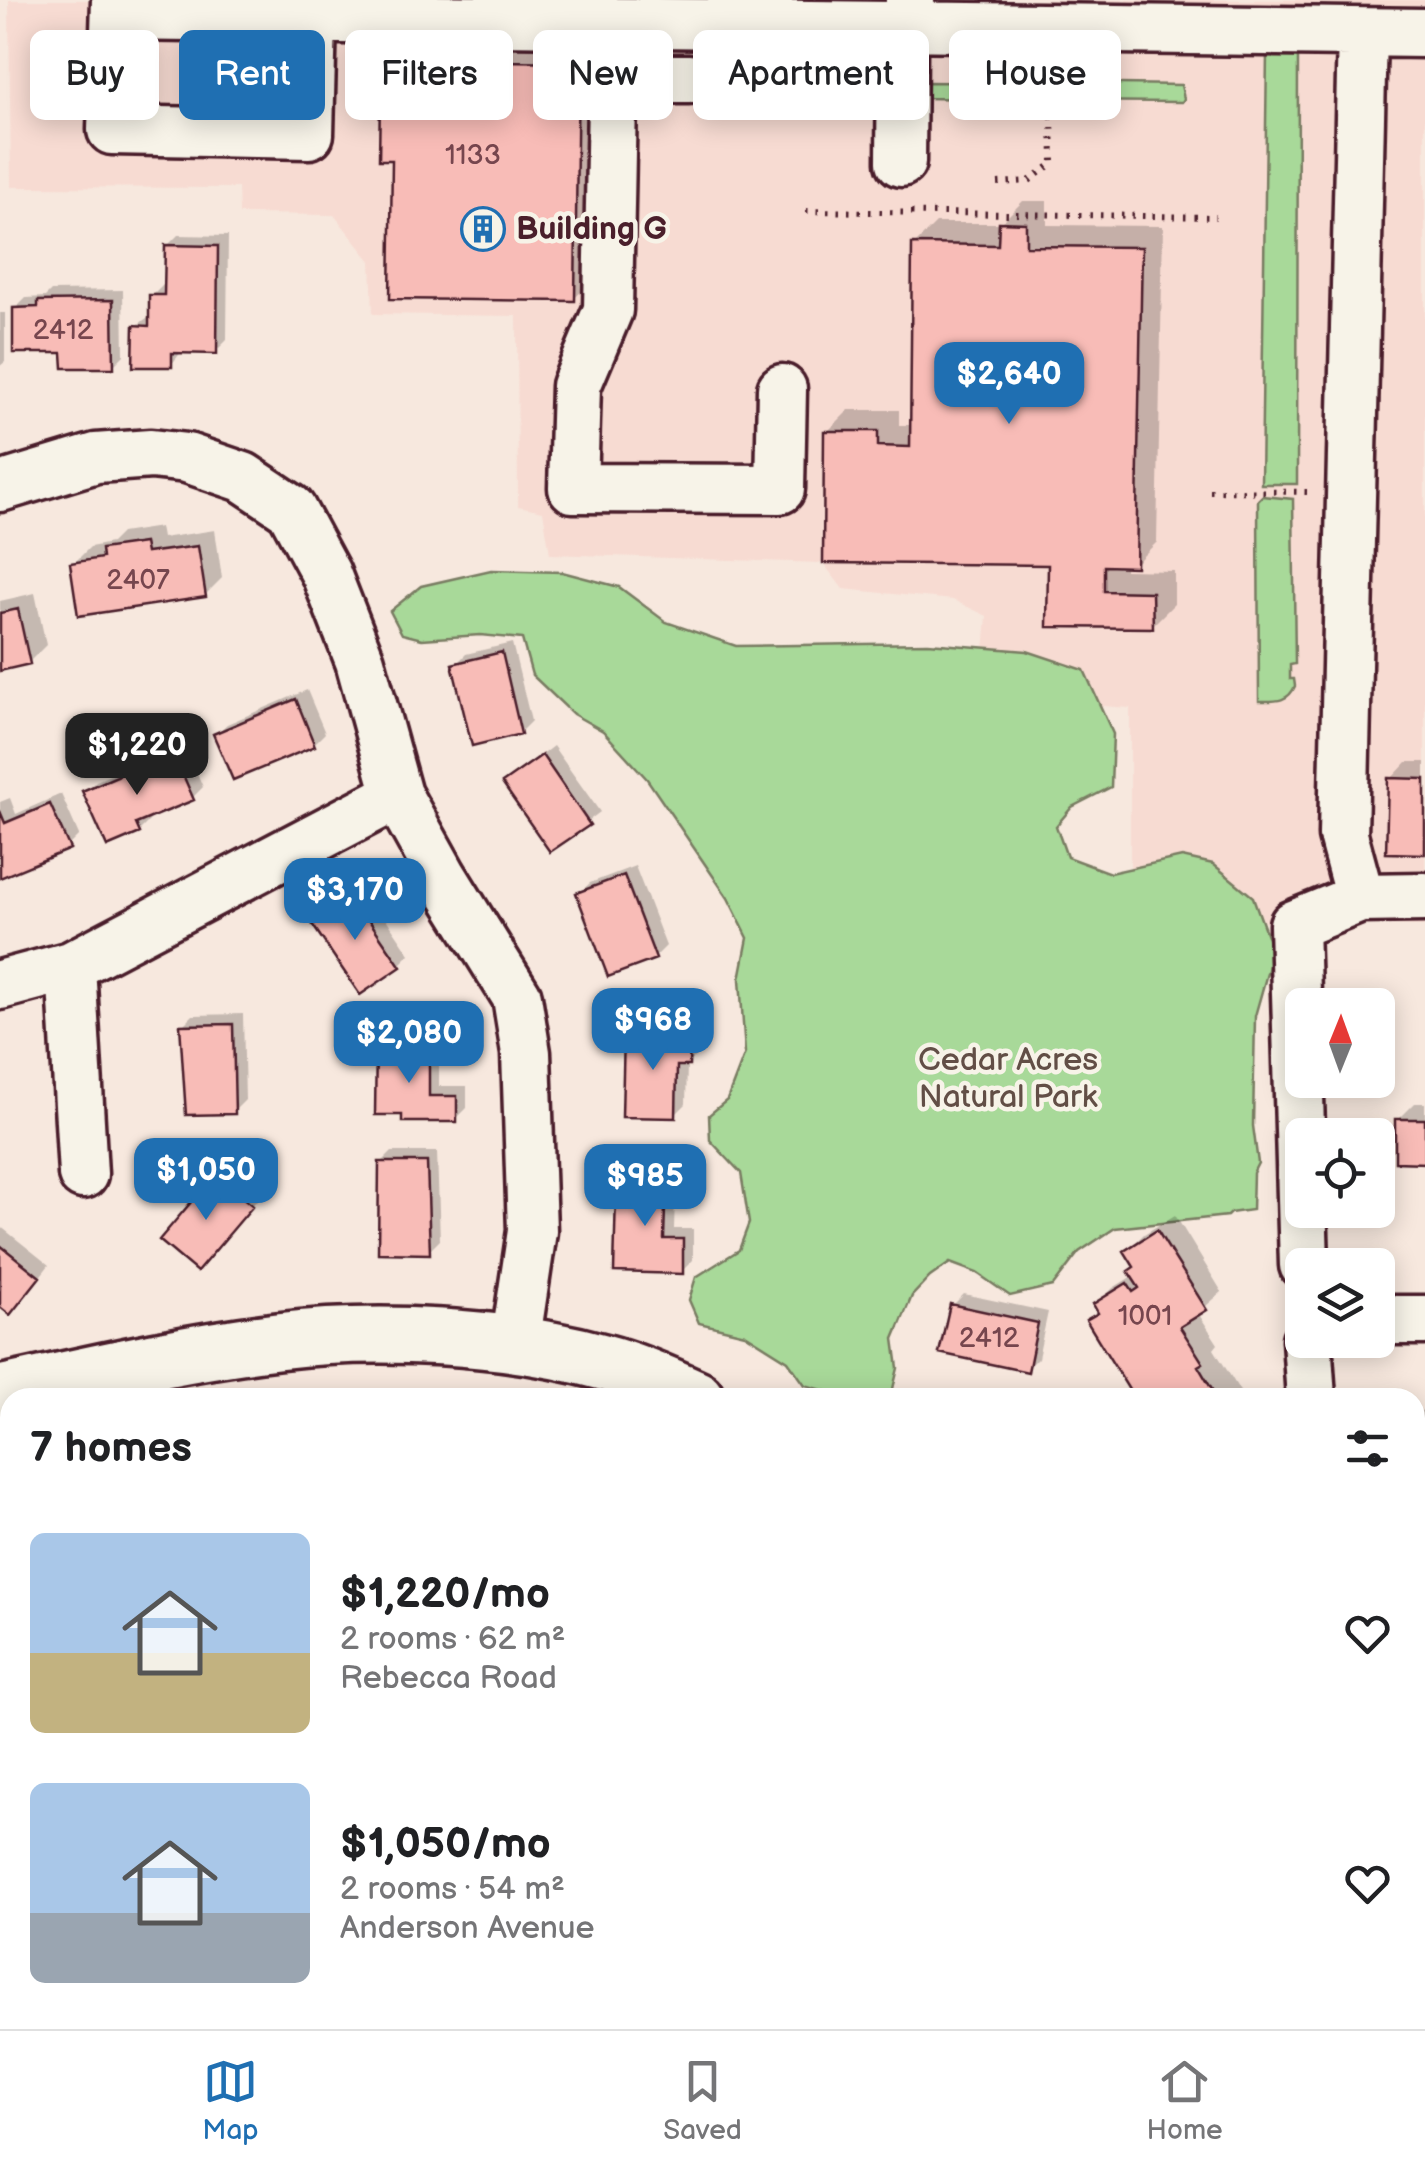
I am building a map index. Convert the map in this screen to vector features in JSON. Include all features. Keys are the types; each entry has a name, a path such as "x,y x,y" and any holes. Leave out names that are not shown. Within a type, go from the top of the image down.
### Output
{"main road":[{"path":"27,1388 278,1341 391,1335 515,1344 604,1362 670,1388"}],"street":[{"path":"312,19 309,134 112,130 116,8 312,19 910,14 1050,28 1425,34"},
{"path":"900,162 902,46 910,14"},
{"path":"1360,898 1343,835 1362,32"},
{"path":"689,79 642,80 612,99 608,310 576,386 573,488 780,488 782,390"},
{"path":"0,488 96,458 151,454 187,458 243,477 291,509 326,574 360,662 397,795 517,997 526,1053 532,1231 515,1344"},
{"path":"0,985 71,966 397,795"},
{"path":"1304,1248 1294,925 1360,898 1425,897"},
{"path":"71,966 83,1174"},
{"path":"1395,1320 1425,1320"},
{"path":"1309,1358 1311,1388"}],"path":[{"path":"998,183 1029,181 1053,163 1050,28"},
{"path":"806,212 1216,217"},
{"path":"1210,490 1351,493"}],"shaded area":[{"path":"9,0 1425,0 1425,926 1130,919 1130,708 980,697 987,616 953,600 843,589 823,563 550,554 543,511 518,506 517,316 373,314 371,261 334,215 239,214 238,188 11,187"}],"green space":[{"path":"1298,48 1297,484 1261,484 1267,53"},
{"path":"929,82 949,82 949,98 929,98"},
{"path":"1121,84 1181,85 1182,102 1121,102"},
{"path":"1262,496 1293,499 1295,664 1290,665 1290,679 1294,679 1295,686 1284,698 1270,701 1259,701 1258,500"},
{"name":"Cedar Acres Natural Park","path":"491,570 562,572 619,587 666,622 736,646 928,643 1027,651 1084,670 1113,734 1111,787 1072,807 1056,826 1067,857 1110,873 1182,857 1213,864 1253,897 1273,952 1255,1016 1253,1126 1258,1163 1253,1173 1252,1210 1115,1228 1079,1252 1053,1286 1010,1296 977,1273 950,1263 912,1296 894,1339 898,1368 893,1388 805,1385 788,1361 745,1334 699,1323 689,1300 696,1277 739,1250 749,1223 741,1173 710,1140 709,1115 727,1100 745,1053 740,979 748,938 728,898 647,779 603,731 573,714 532,675 522,639 480,635 422,639 402,634 390,611 421,586"}],"building":[{"name":"Building G","path":"513,61 533,62 533,120 577,120 575,301 390,299 392,160 379,160 380,120 513,120"},
{"path":"999,222 1026,223 1026,246 1142,247 1136,567 1104,566 1104,591 1152,592 1153,628 1047,627 1048,565 823,563 824,431 878,431 878,446 910,447 912,244 998,245"},
{"path":"165,245 218,246 217,354 172,353 172,367 133,367 134,325 149,326 149,295 164,295"},
{"path":"113,300 114,368 63,368 62,353 13,353 13,308 38,307 38,301"},
{"path":"144,543 146,553 198,546 206,597 78,616 70,563 102,558 101,549"},
{"path":"18,609 30,664 0,671 0,613"},
{"path":"502,652 521,734 472,746 452,664"},
{"path":"296,699 315,746 233,780 213,734"},
{"path":"173,752 194,800 136,824 140,833 107,847 82,791"},
{"path":"542,755 590,825 550,852 502,783"},
{"path":"1388,778 1425,779 1425,854 1386,853"},
{"path":"50,804 70,849 0,878 0,811 5,823"},
{"path":"624,875 656,959 608,977 576,893"},
{"path":"349,891 401,967 360,995 308,918"},
{"path":"233,1024 235,1114 186,1115 180,1025"},
{"path":"624,1032 690,1034 689,1066 677,1066 676,1118 622,1117"},
{"path":"376,1044 429,1045 429,1096 457,1096 457,1122 402,1122 402,1115 375,1115"},
{"path":"1395,1119 1425,1119 1425,1163 1395,1162"},
{"path":"379,1162 427,1162 430,1254 378,1253"},
{"path":"627,1172 666,1174 664,1239 683,1239 683,1274 614,1272 616,1193 626,1193"},
{"path":"215,1174 253,1206 197,1272 159,1240"},
{"path":"1157,1230 1207,1310 1180,1327 1203,1363 1198,1366 1211,1388 1128,1388 1086,1320 1098,1313 1093,1304 1127,1283 1133,1292 1139,1288 1128,1271 1134,1267 1124,1251"},
{"path":"0,1245 40,1277 10,1315 0,1307"},
{"path":"950,1304 1038,1323 1028,1372 939,1353"}],"place":[{"name":"Building G","path":"483,229"}]}
